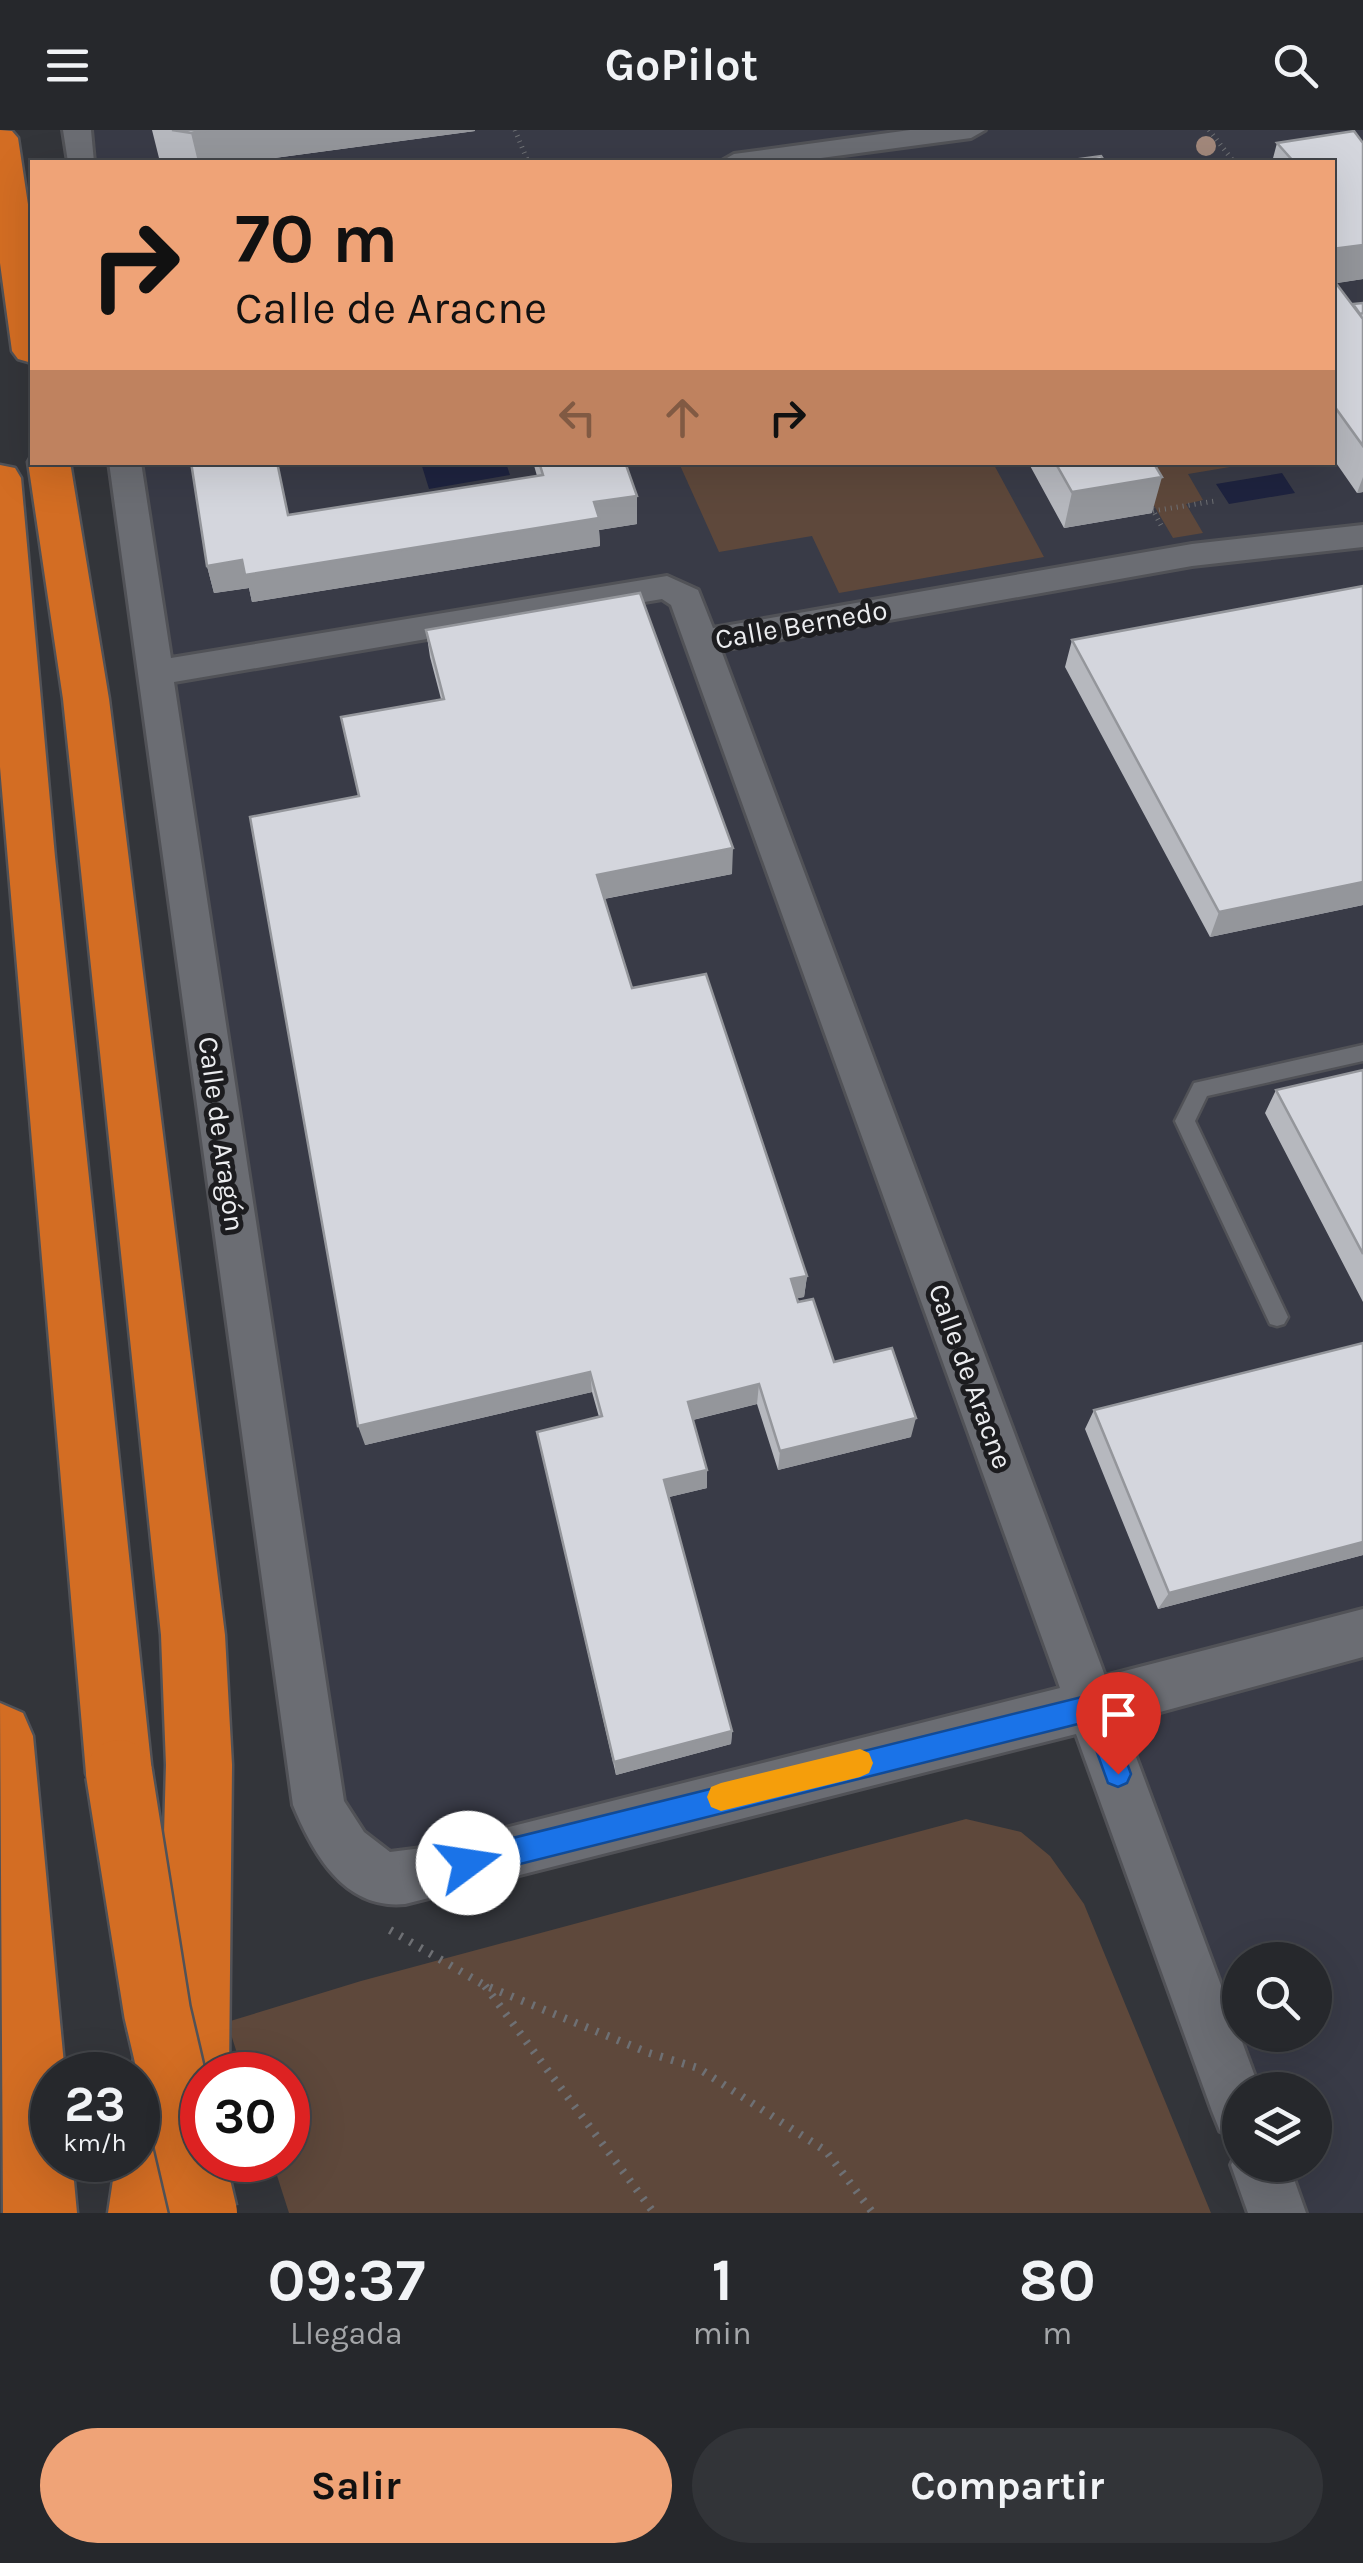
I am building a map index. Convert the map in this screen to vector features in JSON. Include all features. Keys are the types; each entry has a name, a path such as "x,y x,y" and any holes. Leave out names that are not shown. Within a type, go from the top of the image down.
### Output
{"highway":[{"path":"0,138 30,338"},
{"path":"50,465 86,699 194,1634 199,1765 194,1869 195,2040 186,2213"},
{"path":"0,478 31,857 120,1773 157,2012 204,2213"},
{"path":"0,670 31,857"},
{"path":"0,1736 40,2213"},
{"path":"145,2213 194,1869"}],"street":[{"path":"77,130 81,160"},
{"path":"749,160 970,130"},
{"name":"Calle de Aragón","path":"124,465 320,1804 335,1838 362,1867 390,1878 430,1872 1094,1707"},
{"name":"Calle Bernedo","path":"154,673 667,587 686,598 701,642 1192,554 1363,536"},
{"name":"Calle de Aracne","path":"701,642 1226,2072"},
{"path":"1094,1707 1363,1633"},
{"path":"1266,2182 1277,2213"}],"lane":[{"path":"1277,1316 1185,1121 1202,1089 1363,1053"}],"path":[{"path":"515,130 527,160"},
{"path":"1209,130 1232,160"},
{"path":"1144,495 1166,532"},
{"path":"1154,512 1215,501"},
{"path":"382,1925 484,1985 648,2053 698,2068 826,2151 873,2213"},
{"path":"484,1985 654,2213"}],"shaded area":[{"path":"77,130 1363,130 1363,2213 1277,2213 1266,2182 1332,2182 1332,2072 1233,2072 1225,2052 1332,2052 1332,1942 1222,1942 1222,2043 1093,1707 430,1873 335,1839 125,465 1335,465 1335,160 81,160"},
{"path":"680,465 994,465 1044,557 839,593 812,536 719,552"},
{"path":"1130,465 1242,465 1188,474 1203,500 1186,504 1203,533 1173,538"},
{"path":"966,1819 1021,1832 1050,1856 1084,1904 1211,2213 289,2213 279,2182 310,2182 310,2052 237,2052 227,2022 361,1981"}],"water":[{"path":"422,465 507,465 510,475 429,489"},
{"path":"1282,473 1295,493 1229,504 1216,484"}],"building":[{"path":"1354,131 1363,143 1363,245 1335,249 1335,160 1292,160 1277,143"},
{"path":"1101,156 1104,160 1072,160"},
{"path":"1335,282 1363,319 1363,446 1335,407"},
{"path":"1363,303 1363,313 1360,314 1353,304"},
{"path":"191,465 278,465 288,515 543,475 540,465 626,465 637,496 594,502 599,518 245,575 242,560 207,566"},
{"path":"1057,465 1155,465 1162,477 1072,492"},
{"path":"1363,586 1363,882 1219,912 1072,640"},
{"path":"640,593 733,848 597,875 632,988 706,974 807,1276 791,1279 798,1302 813,1299 834,1362 892,1348 916,1418 780,1451 759,1384 688,1402 707,1470 664,1480 732,1731 614,1762 537,1432 602,1416 590,1372 358,1426 250,817 359,796 341,717 444,699 426,630"},
{"path":"1363,1070 1363,1254 1276,1090"},
{"path":"1363,1343 1363,1542 1169,1593 1094,1410"}],"slow traffic":[{"path":"721,1797 860,1763"}],"route":[{"path":"468,1863 1094,1707 1118,1774"}]}
